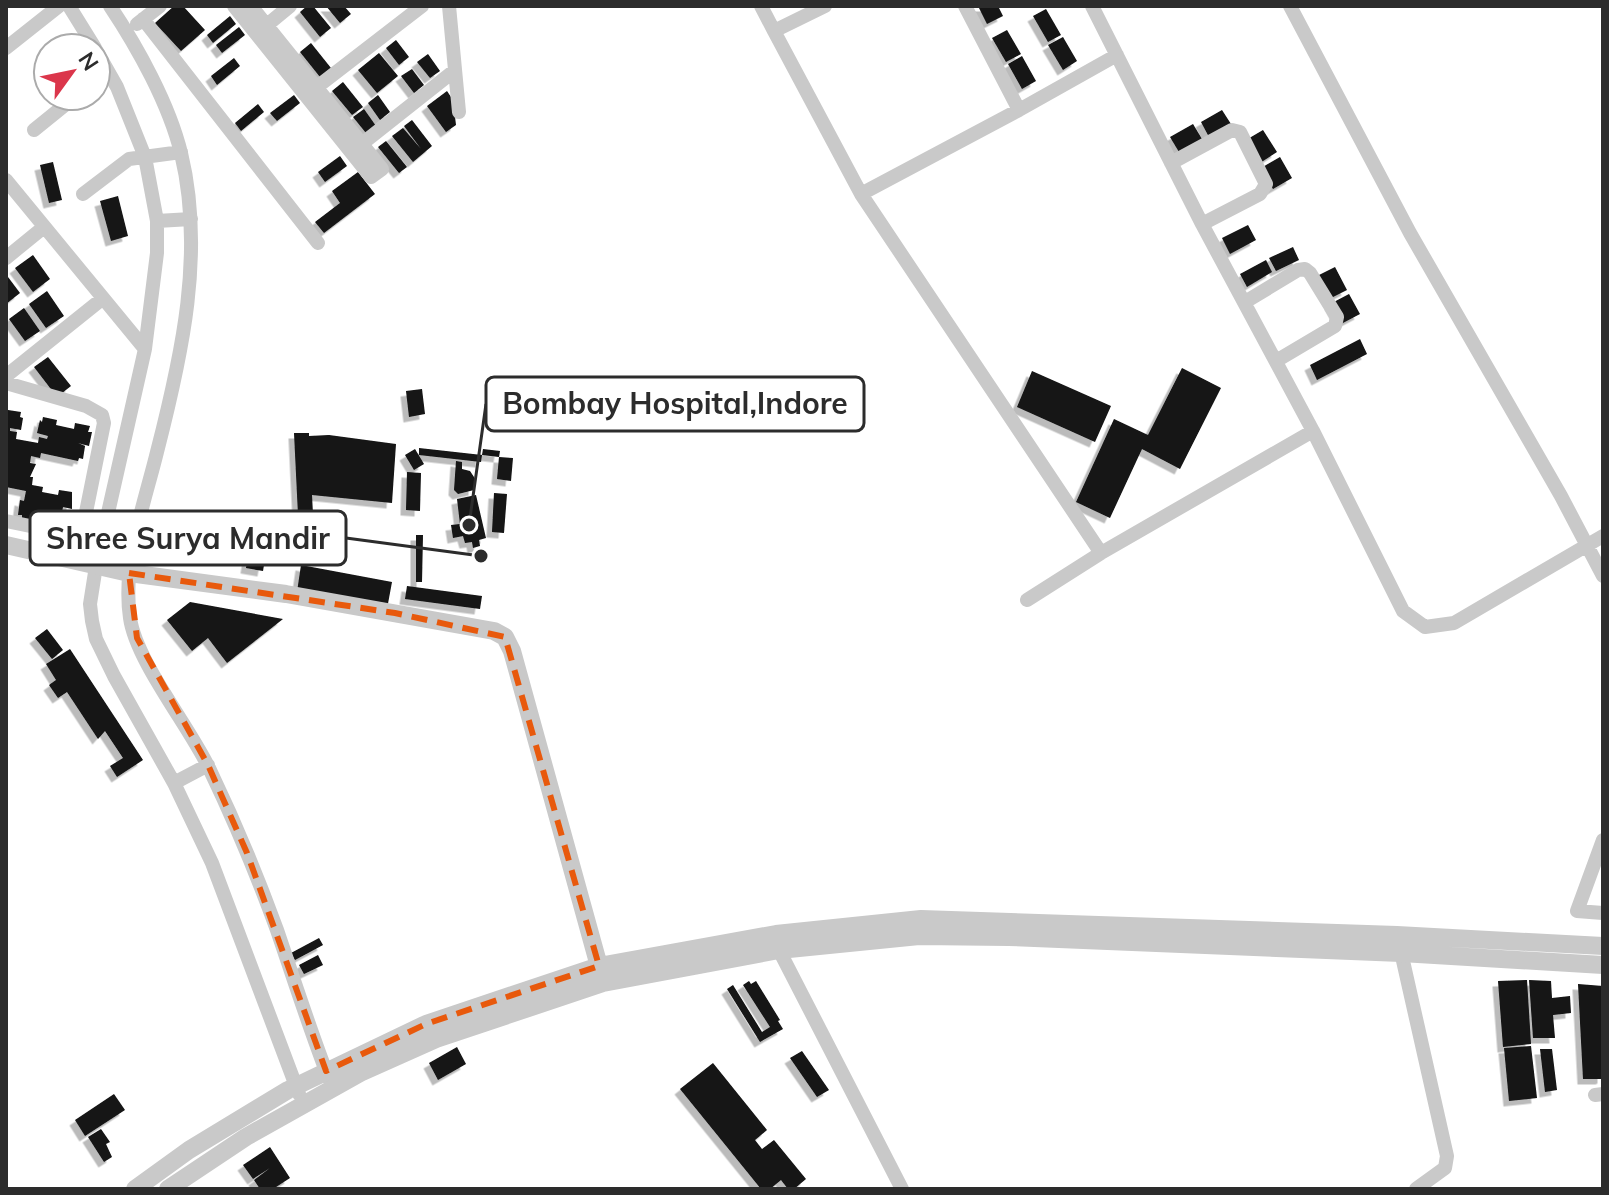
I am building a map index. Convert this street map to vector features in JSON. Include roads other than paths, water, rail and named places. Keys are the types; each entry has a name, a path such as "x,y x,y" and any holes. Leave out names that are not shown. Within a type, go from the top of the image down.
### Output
{"street":[{"path":"6,48 59,6"},
{"path":"69,6 85,32"},
{"path":"110,6 127,31 163,101 181,152 191,219 188,305 167,413 129,573 131,623 208,765 247,853 330,1080"},
{"path":"127,31 160,6"},
{"path":"234,6 371,177 382,169 251,6"},
{"path":"267,25 290,6"},
{"path":"317,87 422,6"},
{"path":"449,6 459,112"},
{"path":"761,6 861,194 1101,553"},
{"path":"774,31 825,6"},
{"path":"965,6 1019,110"},
{"path":"1092,6 1403,611 1425,627 1454,623 1603,536"},
{"path":"1290,6 1410,233 1603,576"},
{"path":"143,19 318,243"},
{"path":"861,194 1117,55"},
{"path":"363,143 454,71"},
{"path":"112,90 133,123 145,157 157,221 154,294 145,349 101,540 90,604 96,639 174,783 212,863 304,1105"},
{"path":"34,130 56,112"},
{"path":"1171,163 1232,130 1240,132 1245,139 1266,184 1264,189 1202,224"},
{"path":"83,194 125,161 181,152"},
{"path":"6,180 145,349"},
{"path":"157,221 191,219"},
{"path":"6,258 44,227"},
{"path":"1245,302 1298,270 1305,269 1337,317 1335,326 1276,361"},
{"path":"6,376 102,299"},
{"path":"6,383 86,406 102,415 104,423 81,537"},
{"path":"1027,600 1101,553 1313,431"},
{"path":"6,521 101,540"},
{"path":"6,545 129,573 364,607 494,631 505,637 516,665 601,975"},
{"path":"174,783 208,765"},
{"path":"1603,840 1577,911 1603,913"},
{"path":"135,1189 189,1150 296,1086 362,1072 436,1039 601,975 778,942 919,936 1603,946"},
{"path":"778,942 902,1189"},
{"path":"1399,944 1603,965"},
{"path":"1399,944 1447,1156 1445,1168 1416,1189"},
{"path":"168,1189 246,1137 304,1105 330,1080"}],"place":[{"name":"Bombay Hospital,Indore","path":"469,525"},
{"name":"Shree Surya Mandir","path":"481,556"}]}
